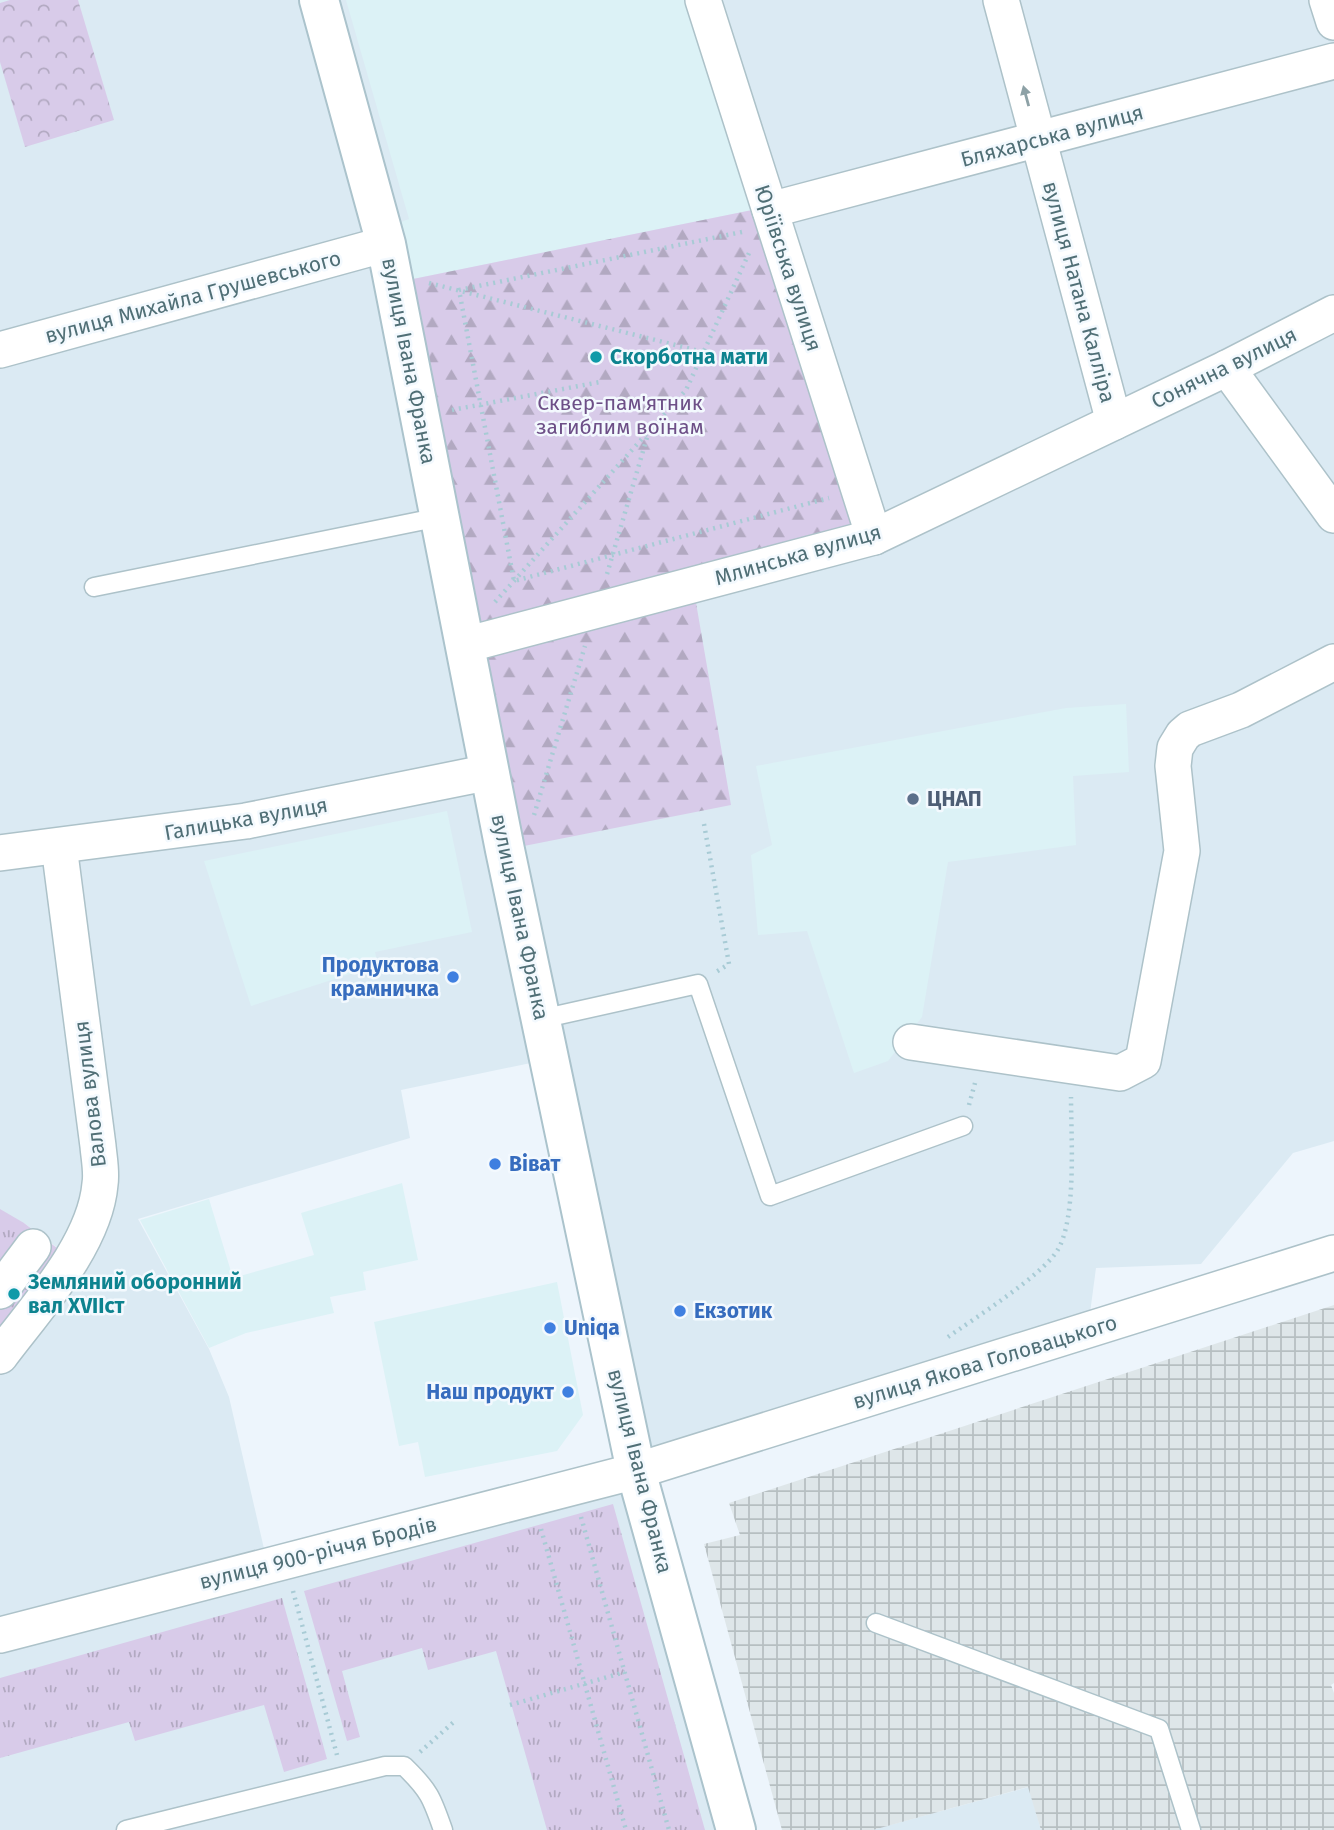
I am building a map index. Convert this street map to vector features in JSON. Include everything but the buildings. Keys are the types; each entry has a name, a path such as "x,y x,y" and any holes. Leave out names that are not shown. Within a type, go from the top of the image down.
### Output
{"main road":[{"name":"вулиця Івана Франка","path":"319,0 386,244 490,772 636,1471 736,1830"}],"street":[{"name":"Юріївська вулиця","path":"703,0 767,218 874,537"},
{"name":"вулиця Натана Калліра","path":"1001,0 1114,422"},
{"path":"1327,0 1334,22"},
{"name":"Бляхарська вулиця","path":"767,218 1038,139 1334,61"},
{"name":"вулиця Михайла Грушевського","path":"0,350 386,244"},
{"name":"Сонячна вулиця","path":"1114,422 1334,313"},
{"path":"1227,368 1334,515"},
{"name":"Млинська вулиця","path":"463,635 596,610 874,537 1114,422"},
{"path":"911,1042 1120,1073 1143,1062 1182,851 1173,766 1175,748 1190,729 1241,710 1334,662"},
{"name":"Галицька вулиця","path":"0,853 286,814 490,772"},
{"name":"Валова вулиця","path":"0,1356 61,1274 82,1240 100,1184 98,1146 59,846"},
{"path":"0,1291 33,1247"},
{"name":"вулиця Якова Головацького","path":"636,1471 1334,1253"},
{"name":"вулиця 900-річчя Бродів","path":"0,1636 636,1471"}],"lane":[{"path":"94,587 440,517"},
{"path":"541,1019 698,984 770,1196 962,1126"},
{"path":"876,1623 1158,1730 1191,1830"},
{"path":"132,1829 385,1766 404,1766 430,1793 443,1830"}],"path":[{"path":"459,290 767,218"},
{"path":"463,635 686,390 767,218"},
{"path":"394,283 413,279 703,352"},
{"path":"459,290 514,581"},
{"path":"420,416 600,382"},
{"path":"532,820 650,430"},
{"path":"514,581 859,491"},
{"path":"698,984 729,964 704,824"},
{"path":"962,1126 984,1053"},
{"path":"939,1344 1026,1280 1057,1252 1069,1218 1072,1065"},
{"path":"573,1487 669,1830"},
{"path":"533,1498 626,1830"},
{"path":"285,1562 343,1776"},
{"path":"510,1705 625,1672"},
{"path":"404,1766 456,1720"}],"shaded area":[{"path":"0,0 1327,0 1334,22 1334,1141 1293,1153 1201,1264 1096,1268 1088,1328 636,1470 550,1059 401,1090 410,1138 138,1219 209,1349 229,1397 268,1566 636,1471 736,1830 0,1830 0,1333 59,1249 24,1223 0,1255"},
{"path":"346,0 696,0 762,208 413,279 401,222 409,219"},
{"path":"1126,704 1129,772 1073,776 1076,845 948,862 922,1017 888,1061 854,1073 807,931 758,935 751,855 772,845 756,766 1066,708"},
{"path":"447,811 472,932 375,952 378,965 251,1006 204,861"},
{"path":"402,1183 418,1260 363,1272 366,1290 330,1297 334,1313 246,1333 209,1348 140,1220 209,1199 233,1278 314,1255 301,1213"},
{"path":"557,1282 583,1415 557,1451 425,1477 418,1442 399,1446 374,1322"},
{"path":"1334,1305 1334,1683 1331,1685 1334,1693 1334,1830 1041,1830 1028,1787 873,1830 782,1830 704,1544 740,1535 729,1503"},
{"path":"1029,1787 1041,1830 872,1830"}],"green space":[{"path":"10,0 78,0 114,120 25,147 0,62 0,3"},
{"name":"Сквер-пам'ятник загиблим воїнам","path":"762,208 861,530 695,597 731,805 524,846 413,279"},
{"name":"Земляний оборонний вал XVIIст","path":"0,1209 61,1251 0,1332"},
{"path":"613,1504 705,1830 547,1830 496,1651 428,1670 422,1648 342,1671 360,1737 347,1741 304,1591"},
{"path":"282,1598 327,1759 284,1772 264,1705 135,1741 129,1722 0,1758 0,1678"}],"place":[{"name":"Cкорботна мати","path":"596,357"},
{"name":"ЦНАП","path":"913,799"},
{"name":"Продуктова крамничка","path":"453,977"},
{"name":"Віват","path":"495,1164"},
{"name":"Земляний оборонний вал XVIIст","path":"14,1294"},
{"name":"Екзотик","path":"680,1311"},
{"name":"Uniqa","path":"550,1328"},
{"name":"Наш продукт","path":"568,1392"}]}
